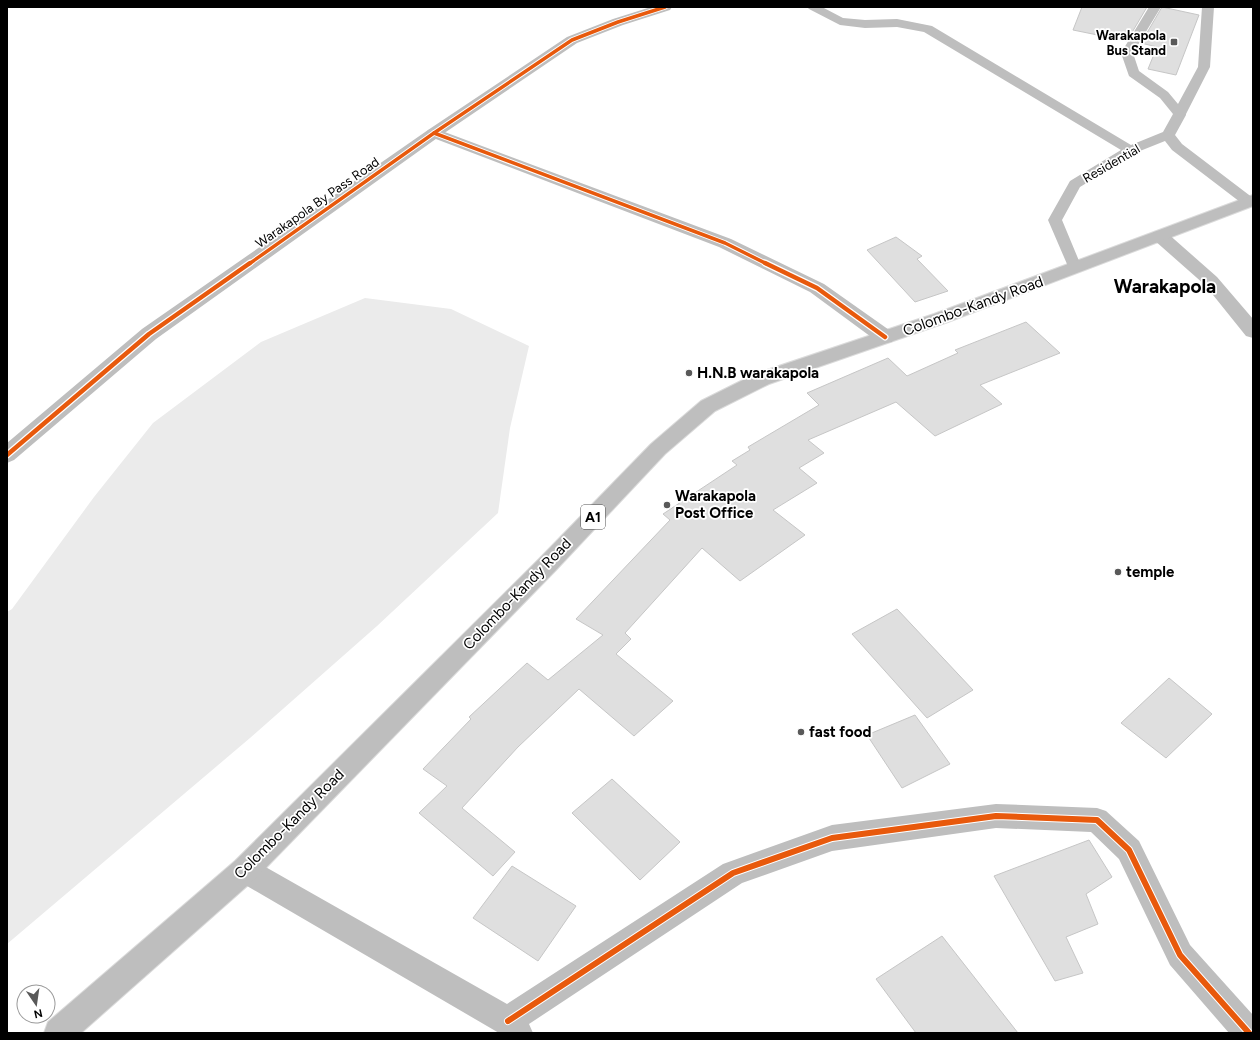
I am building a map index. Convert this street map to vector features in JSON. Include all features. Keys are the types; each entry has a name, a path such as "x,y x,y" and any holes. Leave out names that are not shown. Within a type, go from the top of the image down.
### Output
{"main road":[{"name":"Warakapola By Pass Road","path":"7,456 149,334 434,133 572,40 618,22 665,7"},
{"path":"434,133 725,243 817,288 885,337"},
{"name":"Colombo-Kandy Road","path":"59,1033 245,870 548,564 658,449 708,406 762,379 885,337 1076,268 1251,201"},
{"path":"1160,236 1211,281 1253,332"},
{"path":"245,870 513,1027 733,873 832,838 996,816 1097,820 1129,850 1180,955 1249,1033"}],"lane":[{"path":"813,7 840,21 865,24 896,23 928,29 1130,150"},
{"path":"1155,7 1127,53 1133,73 1164,95 1180,115"},
{"path":"1208,7 1204,67 1180,115 1168,135 1177,147 1251,201"},
{"name":"Residential","path":"1076,268 1056,220 1075,184 1130,150 1168,135"}],"shaded area":[{"path":"365,298 451,309 529,346 510,428 498,513 377,626 250,738 7,944 7,612 12,609 94,497 153,423 261,342"}],"building":[{"path":"1082,7 1147,7 1127,41 1073,30"},
{"name":"Warakapola Bus Stand","path":"1162,7 1199,15 1176,75 1148,69 1157,47 1141,43"},
{"path":"896,237 922,256 917,259 948,291 915,302 867,250"},
{"path":"1026,322 1060,353 980,385 1002,404 935,436 896,402 808,440 824,453 799,468 817,483 773,510 805,535 740,581 702,548 625,633 631,639 616,654 673,701 634,736 579,689 518,747 462,808 515,852 493,876 419,813 447,786 423,769 471,719 469,717 527,663 548,680 603,635 576,619 670,520 663,514 737,465 732,461 750,450 748,447 819,405 807,393 888,358 907,376 958,353 955,350"},
{"path":"897,609 973,690 927,718 852,634"},
{"path":"1169,678 1212,714 1166,758 1121,723"},
{"path":"915,715 950,764 902,788 867,735"},
{"path":"612,779 680,842 640,880 572,813"},
{"path":"1089,840 1112,877 1086,894 1098,924 1066,937 1083,973 1055,981 994,876"},
{"path":"512,866 576,906 538,961 473,918"},
{"path":"942,936 1018,1033 916,1033 876,979"}],"cycle path":[{"path":"7,455 149,334 434,133 572,40 618,22 665,7"},
{"path":"434,133 725,243 817,288 885,337"},
{"path":"508,1021 733,873 832,838 996,816 1097,820 1129,850 1180,955 1249,1033"}],"place":[{"name":"Warakapola Bus Stand","path":"1174,42"},
{"name":"H.N.B warakapola","path":"689,373"},
{"name":"Warakapola Post Office","path":"667,505"},
{"name":"temple","path":"1118,572"},
{"name":"fast food","path":"801,732"}],"district":[{"name":"Warakapola","path":"1165,286"}]}
